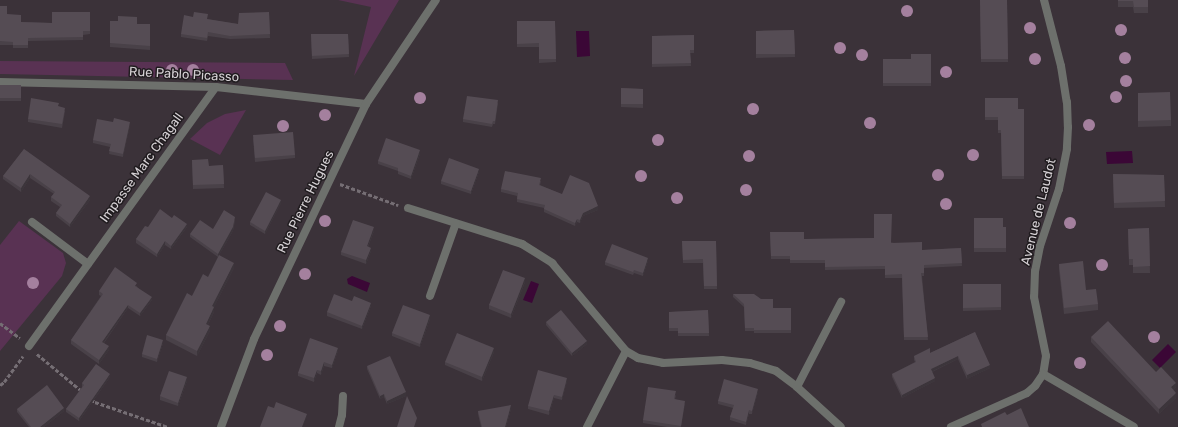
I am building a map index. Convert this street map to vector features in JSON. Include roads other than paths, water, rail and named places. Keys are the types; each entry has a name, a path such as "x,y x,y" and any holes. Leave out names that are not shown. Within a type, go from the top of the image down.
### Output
{"street":[{"name":"Rue Pierre Hugues","path":"220,427 254,339 366,104 436,0"},
{"name":"Avenue de Laudot","path":"1043,374 1046,356 1034,296 1035,271 1040,246 1059,189 1067,149 1068,127 1067,102 1061,66 1044,0"},
{"name":"Rue Pablo Picasso","path":"0,82 216,87 366,104"},
{"name":"Impasse Marc Chagall","path":"29,346 216,87"},
{"path":"408,208 522,244 552,263 626,352 638,358 663,363 722,360 750,363 776,372 797,387 841,427"},
{"path":"32,222 88,264"},
{"path":"430,296 456,223"},
{"path":"797,387 841,302"},
{"path":"588,427 626,352"},
{"path":"951,427 1027,393 1036,386 1043,374 1134,427"},
{"path":"339,427 342,415 343,396"}]}
